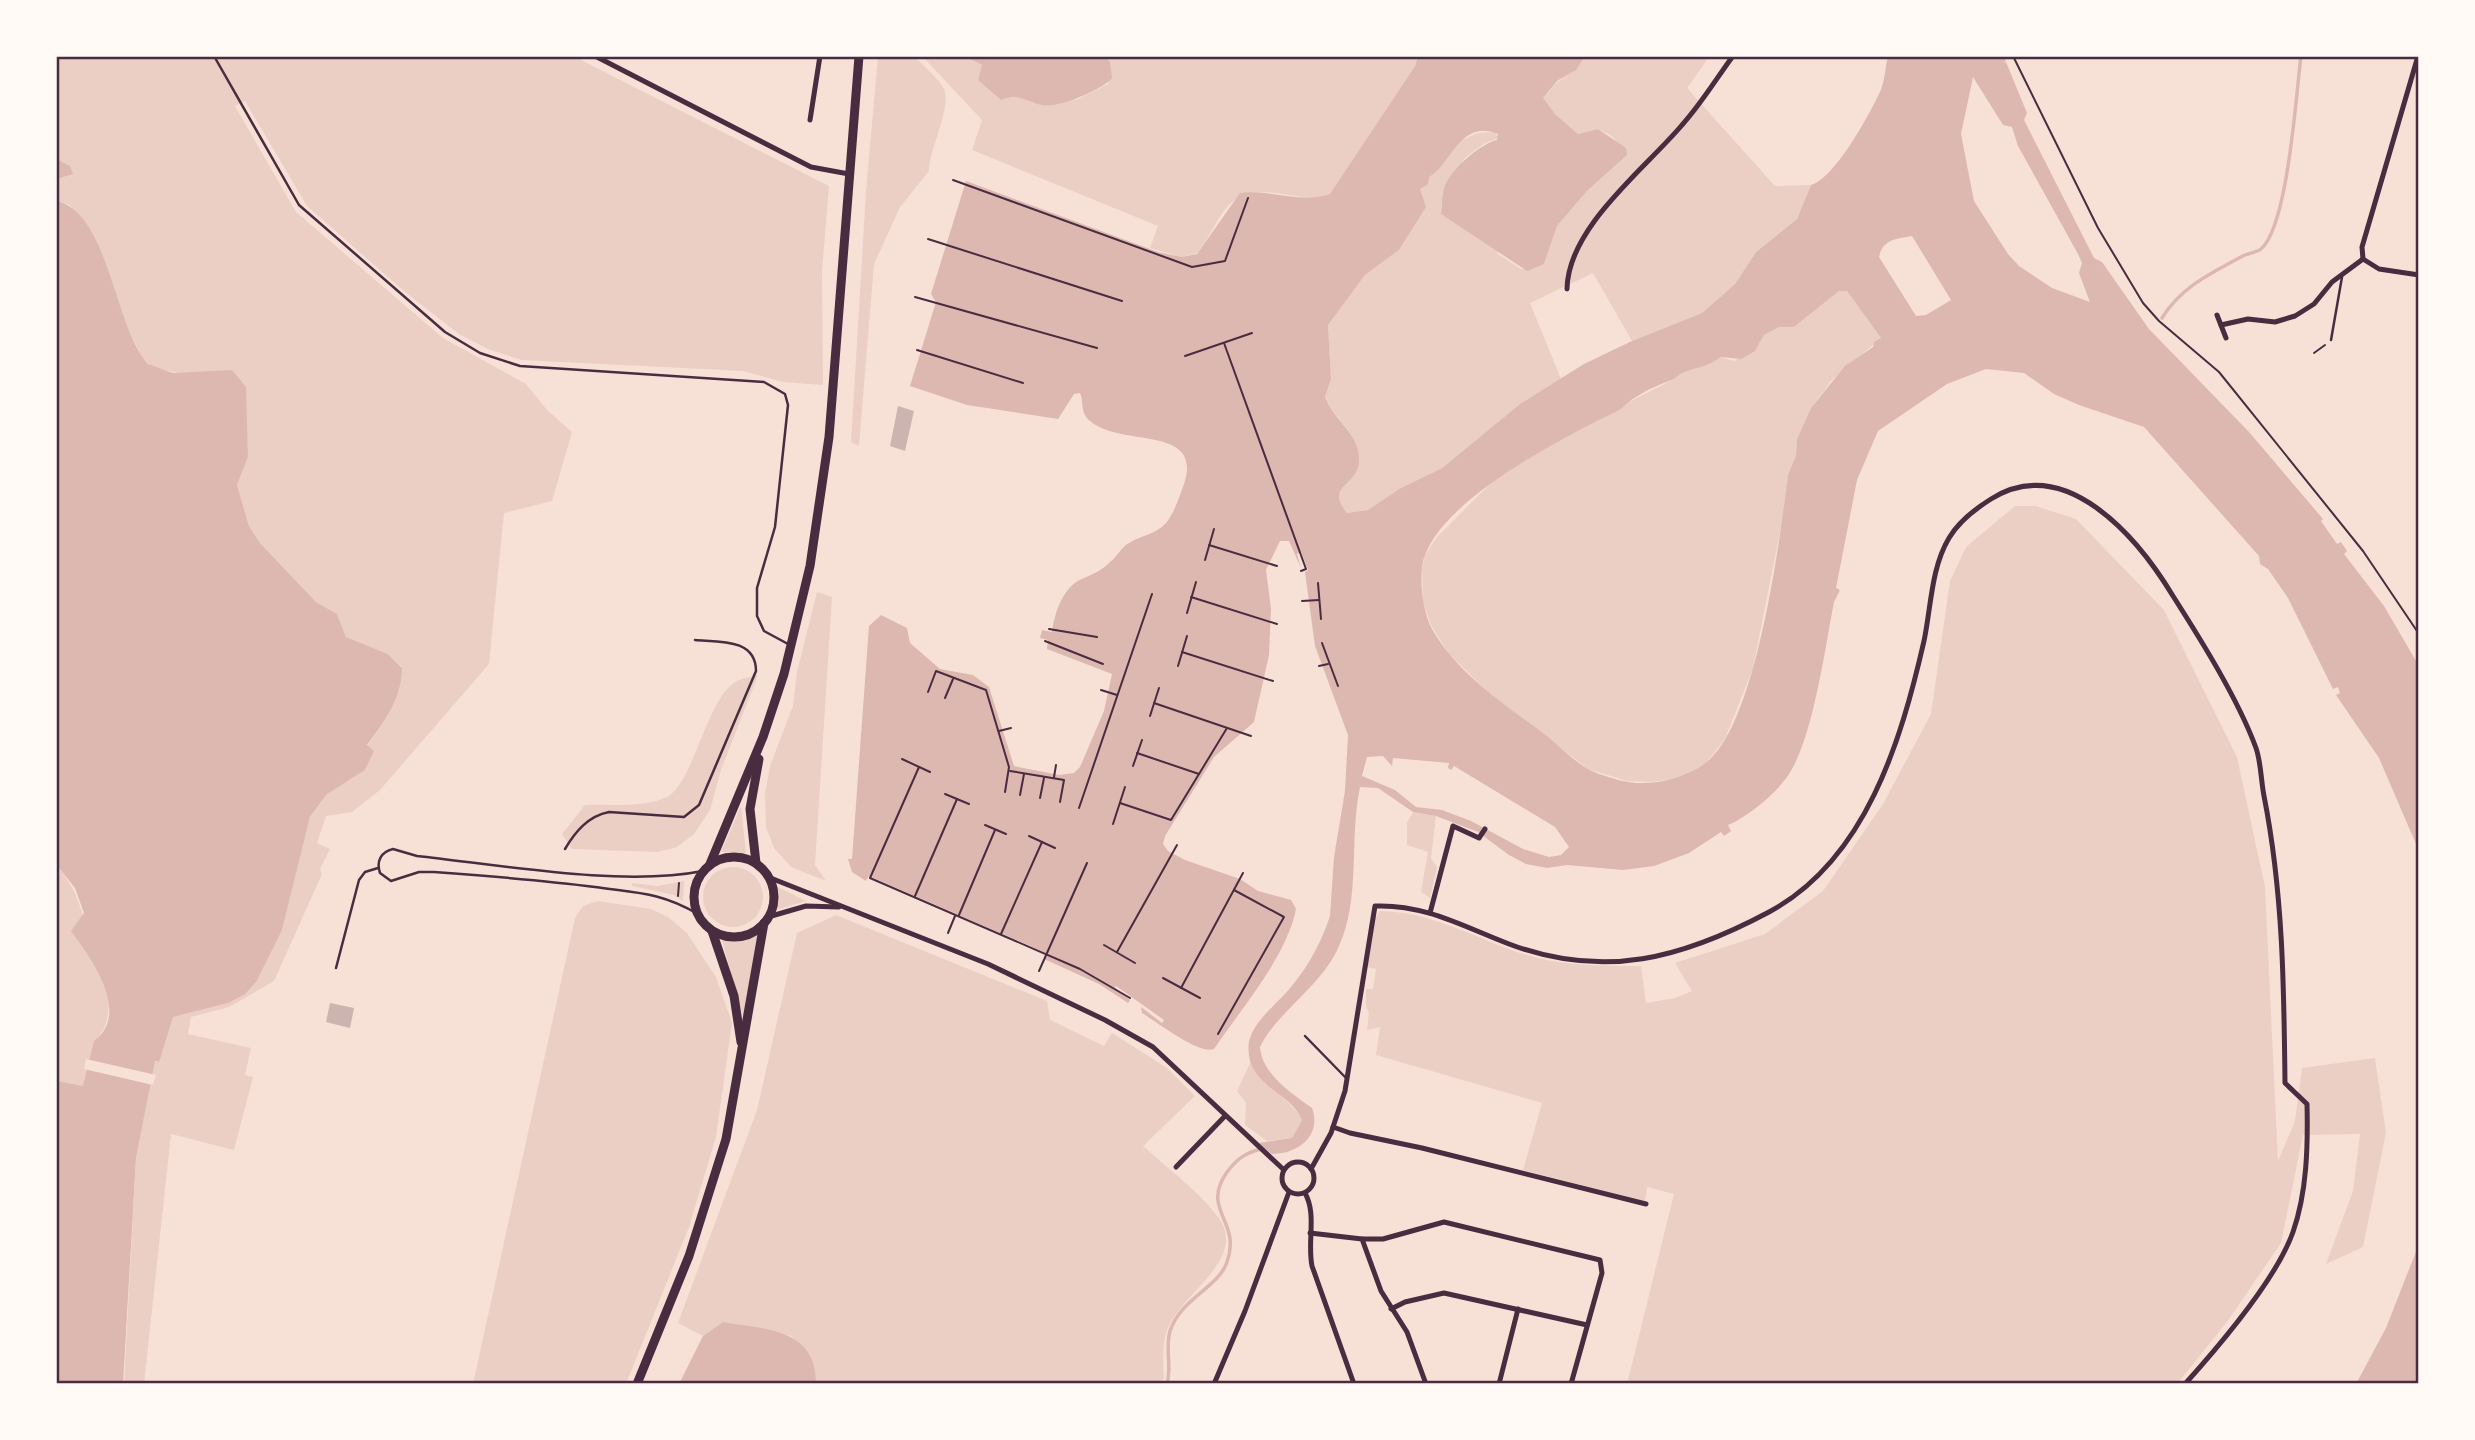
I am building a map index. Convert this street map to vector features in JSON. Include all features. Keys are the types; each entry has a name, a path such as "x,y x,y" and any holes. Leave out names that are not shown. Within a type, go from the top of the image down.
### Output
{"main road":[{"path":"741,1064 734,996 712,931 698,914 694,896 763,737 791,645 810,566 830,437 859,56"},
{"path":"637,1384 689,1256 712,1187 741,1064 766,920 774,897 768,877 756,863 750,809 763,737"},
{"path":"707,867 733,857 756,863"},
{"path":"712,931 734,937 745,935 766,920"}],"street":[{"path":"595,56 811,167 849,174"},
{"path":"810,120 820,56"},
{"path":"1567,289 1572,260 1597,219 1684,123 1733,56"},
{"path":"2363,259 2362,247 2418,56"},
{"path":"2221,325 2248,319 2275,322 2295,316 2314,304 2342,274 2363,259"},
{"path":"2363,259 2379,270 2419,275"},
{"path":"2217,315 2226,338"},
{"path":"1305,1193 1314,1181 1311,1169 1333,1127 1348,1080 1375,906 1430,913 1527,950 1613,962 1665,957 1696,947 1773,910 1792,897 1824,867 1882,782 1893,757 1945,546 1959,525 1986,501 2015,487 2044,486 2086,500 2131,538 2172,594 2211,660 2258,752 2277,874 2284,972 2285,1083 2307,1104 2305,1175 2293,1232 2265,1281 2185,1384"},
{"path":"1430,913 1453,826 1476,838 1484,832"},
{"path":"768,877 988,964 1105,1020 1153,1047 1284,1170"},
{"path":"766,920 806,906 846,907"},
{"path":"1176,1167 1225,1116"},
{"path":"1333,1127 1646,1204"},
{"path":"1284,1170 1300,1163 1311,1169"},
{"path":"1284,1170 1282,1182 1289,1192"},
{"path":"1289,1192 1305,1193"},
{"path":"1214,1384 1245,1311 1289,1192"},
{"path":"1305,1193 1310,1205 1312,1266 1354,1384"},
{"path":"1310,1233 1383,1239 1444,1222 1595,1257 1603,1265 1571,1384"},
{"path":"1362,1239 1391,1309 1407,1332 1426,1384"},
{"path":"1391,1309 1405,1302 1444,1293 1587,1325"},
{"path":"1499,1384 1518,1309"}],"lane":[{"path":"214,56 299,205 444,331 480,353 520,366 764,382 785,394 788,405 775,527 757,588 757,616 764,631 776,640 791,645"},
{"path":"2331,340 2342,274"},
{"path":"565,849 573,836 597,814 609,812 684,817 699,805 756,671 756,663 754,655 740,645 695,640"},
{"path":"378,868 380,858 393,849 416,856 609,875 678,876 707,867"},
{"path":"378,868 391,881 419,872 435,872 646,891 676,901 698,914"},
{"path":"336,968 359,880 365,872 378,868"},
{"path":"1306,1036 1348,1080"}],"path":[{"path":"2013,56 2098,228 2143,303 2159,321 2220,372 2363,551 2419,634"},
{"path":"953,180 1192,267 1225,261 1248,198"},
{"path":"928,239 1122,301"},
{"path":"915,297 1097,348"},
{"path":"1185,356 1252,332"},
{"path":"2315,353 2331,340"},
{"path":"1224,343 1306,569 1301,571"},
{"path":"917,350 1023,383"},
{"path":"1205,560 1214,529"},
{"path":"1209,545 1277,566"},
{"path":"1187,612 1196,582"},
{"path":"1318,583 1321,620"},
{"path":"1079,808 1152,594"},
{"path":"1191,597 1277,624"},
{"path":"1302,601 1319,600"},
{"path":"1049,629 1097,637"},
{"path":"1178,666 1187,636"},
{"path":"1045,641 1103,664"},
{"path":"1322,643 1338,686"},
{"path":"1182,652 1273,681"},
{"path":"1319,666 1329,663"},
{"path":"928,692 936,671 986,690 1009,771 1005,792"},
{"path":"945,698 953,678"},
{"path":"1150,716 1159,688"},
{"path":"1101,690 1118,695"},
{"path":"1154,703 1251,736"},
{"path":"998,731 1011,728"},
{"path":"1120,803 1171,820 1227,728"},
{"path":"1133,766 1142,740"},
{"path":"1137,753 1199,774"},
{"path":"902,759 930,772"},
{"path":"1054,778 1056,765"},
{"path":"919,767 870,878 1047,955 1115,987 1130,998"},
{"path":"1009,771 1064,780 1060,802"},
{"path":"1020,795 1024,773"},
{"path":"1040,798 1044,776"},
{"path":"1113,824 1125,787"},
{"path":"945,794 969,804"},
{"path":"914,897 957,799"},
{"path":"985,825 1006,834"},
{"path":"948,933 996,830"},
{"path":"1029,836 1055,848"},
{"path":"1001,935 1042,842"},
{"path":"1117,952 1177,845"},
{"path":"1039,971 1087,863"},
{"path":"1181,988 1243,873"},
{"path":"678,897 679,883"},
{"path":"1218,1034 1284,917 1234,890"},
{"path":"1104,945 1135,962"},
{"path":"1163,978 1200,998"}],"shaded area":[{"path":"56,56 573,56 829,186 822,271 823,385 783,382 743,371 522,360 490,350 459,334 405,292 307,206 245,101 235,106 296,212 443,338 526,384 547,410 572,432 552,501 504,513 489,664 380,790 352,812 326,816 317,843 330,849 320,869 322,874 274,981 229,1007 191,1017 188,1034 251,1048 245,1075 253,1077 234,1150 171,1134 144,1384 124,1384 136,1158 150,1085 88,1070 83,1087 56,1081 56,864 77,899 92,958 106,983 108,994 106,1024 94,1041 90,1060 158,1062 173,1017 228,1003 282,930 310,817 326,795 365,770 370,755 367,746 396,699 402,667 388,654 346,637 337,614 316,602 260,543 249,526 237,485 248,457 247,435 180,373 154,368 143,359 126,326 97,247 70,205 56,201"},
{"path":"878,56 913,56 938,80 946,97 929,171 900,207 874,264 859,446 851,442 866,191"},
{"path":"922,56 964,56 982,65 978,80 1007,97 1025,98 1042,105 1078,99 1108,84 1110,62 1105,56 1418,56 1415,66 1330,195 1305,197 1266,192 1241,197 1226,208 1197,253 1182,257 1150,248 1158,226 972,150 982,120"},
{"path":"964,56 1105,56 1110,62 1112,78 1090,92 1058,104 1042,105 1017,97 1001,100 978,80 982,65"},
{"path":"1418,56 1585,56 1576,70 1557,81 1543,98 1555,114 1578,134 1598,129 1626,148 1627,155 1587,191 1557,226 1544,264 1527,271 1441,214 1443,192 1450,176 1473,153 1497,140 1498,134 1474,132 1465,137 1429,177 1428,184 1420,189 1426,207 1399,250 1365,275 1328,325 1331,379 1325,396 1356,443 1358,452 1357,470 1339,497 1347,513 1368,510 1399,489 1442,468 1520,404 1584,364 1702,313 1735,284 1756,252 1797,219 1811,185 1840,160 1881,90 1888,56 2004,56 2006,61 2003,63 2006,62 2027,113 2024,120 2094,258 2102,262 2149,329 2249,432 2323,519 2321,521 2337,544 2341,542 2347,551 2344,554 2384,606 2419,666 2419,851 2379,758 2336,695 2340,693 2338,687 2333,689 2288,598 2268,569 2260,564 2259,556 2144,427 2054,394 2024,373 1986,369 1947,384 1878,431 1857,480 1836,588 1840,590 1834,602 1818,688 1800,753 1780,786 1754,809 1728,825 1731,831 1724,836 1721,832 1689,853 1654,866 1623,870 1567,865 1547,868 1526,864 1478,832 1436,816 1413,812 1378,788 1360,787 1350,908 1339,946 1322,974 1277,1023 1260,1047 1266,1066 1272,1074 1287,1090 1312,1108 1314,1127 1311,1135 1306,1142 1291,1151 1272,1154 1258,1143 1292,1138 1302,1120 1292,1105 1256,1073 1250,1061 1249,1044 1257,1024 1291,987 1309,962 1330,916 1334,857 1345,791 1348,735 1315,646 1305,572 1308,570 1301,552 1297,554 1301,568 1289,541 1280,541 1266,570 1271,609 1269,655 1254,722 1214,757 1165,836 1163,844 1168,851 1185,860 1240,879 1258,891 1291,900 1296,909 1291,927 1273,963 1214,1049 1207,1050 1189,1043 1167,1030 1142,1013 1141,1007 1162,1023 1164,1020 1116,986 1115,988 1130,1000 1128,1003 1099,984 1044,959 1047,955 1044,952 869,876 866,881 852,872 848,859 852,859 869,626 881,615 907,628 910,643 940,669 973,675 989,687 1014,766 1059,775 1074,773 1080,767 1104,711 1112,674 1047,649 1048,640 1040,638 1042,630 1052,632 1060,604 1072,585 1103,568 1126,545 1166,523 1184,484 1187,465 1182,453 1171,445 1104,429 1090,421 1083,411 1080,393 1074,394 1058,419 967,405 910,386 936,302 931,294 966,181 1158,252 1182,257 1197,254 1240,193 1308,198 1330,194 1415,66","holes":["1973,77 2003,125 2012,127 2018,146 2078,254 2082,263 2079,273 2090,302 2052,288 2019,266 2008,254 1974,201 1961,134","1912,236 1951,300 1926,315 1916,316 1879,257 1887,243","1839,291 1847,291 1881,338 1874,342 1873,347 1845,366 1811,408 1797,439 1796,455 1788,475 1763,627 1740,708 1725,740 1708,761 1688,773 1665,781 1641,783 1618,780 1592,771 1499,701 1469,675 1443,646 1429,622 1422,591 1422,567 1431,543 1449,519 1475,496 1536,454 1619,410 1650,389 1720,357 1741,359 1755,351 1764,335 1779,327 1794,327","1383,756 1392,766 1393,758 1449,763 1448,768 1451,770 1454,766 1555,827 1569,847 1561,855 1549,857 1523,849 1471,821 1442,810 1416,807 1395,790 1362,776 1367,757"]},
{"path":"1585,56 1710,56 1687,88 1775,186 1811,185 1797,219 1756,252 1735,284 1702,313 1632,341 1593,273 1530,303 1561,379 1520,404 1442,468 1399,489 1368,510 1347,513 1341,504 1340,496 1354,472 1358,454 1353,437 1331,408 1324,391 1331,379 1328,325 1365,275 1399,250 1426,207 1419,189 1456,143 1478,133 1495,132 1499,138 1485,143 1466,157 1443,190 1441,213 1496,248 1498,254 1521,269 1544,264 1557,226 1587,191 1627,155 1612,136 1598,129 1578,134 1555,114 1542,98 1574,70"},
{"path":"56,159 70,166 73,174 56,179"},
{"path":"56,201 74,209 88,226 99,247 136,347 148,364 173,373 232,370 246,387 248,457 237,485 249,526 260,543 316,602 337,614 346,637 388,654 402,668 396,699 367,745 374,751 365,770 326,795 310,817 282,930 256,982 245,994 228,1003 173,1017 159,1062 155,1061 136,1158 123,1384 56,1384 56,1081 83,1086 94,1041 105,1029 109,1016 104,985 71,931 84,913 75,888 56,864"},
{"path":"1840,290 1847,291 1881,338 1832,380 1811,408 1797,439 1753,668 1725,739 1707,762 1681,778 1652,782 1627,781 1588,769 1487,691 1449,654 1432,627 1423,603 1422,568 1425,555 1437,537 1496,478 1578,428 1685,372 1709,364 1720,357 1734,361 1757,347 1764,335 1779,327 1794,327"},
{"path":"2015,506 2036,506 2076,519 2164,610 2237,757 2265,887 2278,1161 2295,1121 2302,1068 2375,1058 2386,1133 2363,1247 2326,1264 2353,1191 2360,1134 2303,1135 2281,1243 2227,1322 2177,1384 1627,1384 1674,1194 1647,1187 1645,1201 1523,1170 1542,1103 1376,1055 1380,1027 1367,1030 1369,1012 1366,1008 1366,989 1373,989 1376,969 1367,967 1374,920 1380,911 1421,916 1514,951 1547,960 1587,965 1641,966 1646,1003 1675,998 1692,991 1675,963 1765,934 1823,891 1883,804 1931,714 1950,581 1966,547"},
{"path":"817,592 832,597 815,865 826,881 791,867 774,848 766,827 765,794 770,766 793,706 797,672"},
{"path":"758,675 721,770 710,810 694,834 677,847 658,852 572,849 562,834 585,805 648,803 667,797 677,789 717,703 726,690 737,681"},
{"path":"741,806 746,853 721,852"},
{"path":"1413,812 1436,816 1431,858 1437,867 1430,898 1421,892 1428,852 1407,845 1407,823"},
{"path":"733,867 750,872 758,880 763,897 758,914 750,922 733,927 716,922 708,914 703,897 708,880 716,872"},
{"path":"684,881 683,901 674,895 632,886 632,883 658,886"},
{"path":"778,887 806,901 776,910"},
{"path":"598,901 651,909 668,917 687,933 716,977 732,1023 716,1137 689,1227 626,1384 473,1384 575,918 583,906"},
{"path":"836,915 1047,1001 1050,1020 1104,1046 1112,1033 1167,1068 1195,1096 1143,1146 1211,1208 1225,1232 1225,1247 1219,1261 1174,1316 1167,1330 1163,1360 1164,1378 1160,1384 816,1384 792,1336 723,1322 703,1336 678,1323 757,1110 797,933"},
{"path":"757,935 744,1020 722,940 746,940"},
{"path":"1250,1063 1299,1114 1302,1120 1292,1138 1267,1141 1245,1125 1246,1103 1237,1091"},
{"path":"2419,1244 2419,1384 2356,1384 2386,1328"},
{"path":"723,1322 771,1330 798,1341 814,1365 816,1384 679,1384 703,1336"}],"pier":[{"path":"86,1059 156,1075 153,1085 84,1069"}],"building":[{"path":"898,406 914,411 905,451 890,446"},
{"path":"330,1003 354,1008 350,1028 326,1022"}],"waterway":[{"path":"2162,318 2178,298 2197,282 2261,249 2270,236 2284,188 2301,56"},
{"path":"1167,1384 1169,1337 1175,1320 1182,1310 1216,1279 1227,1262 1230,1236 1219,1207 1220,1185 1238,1160 1261,1149"}]}
